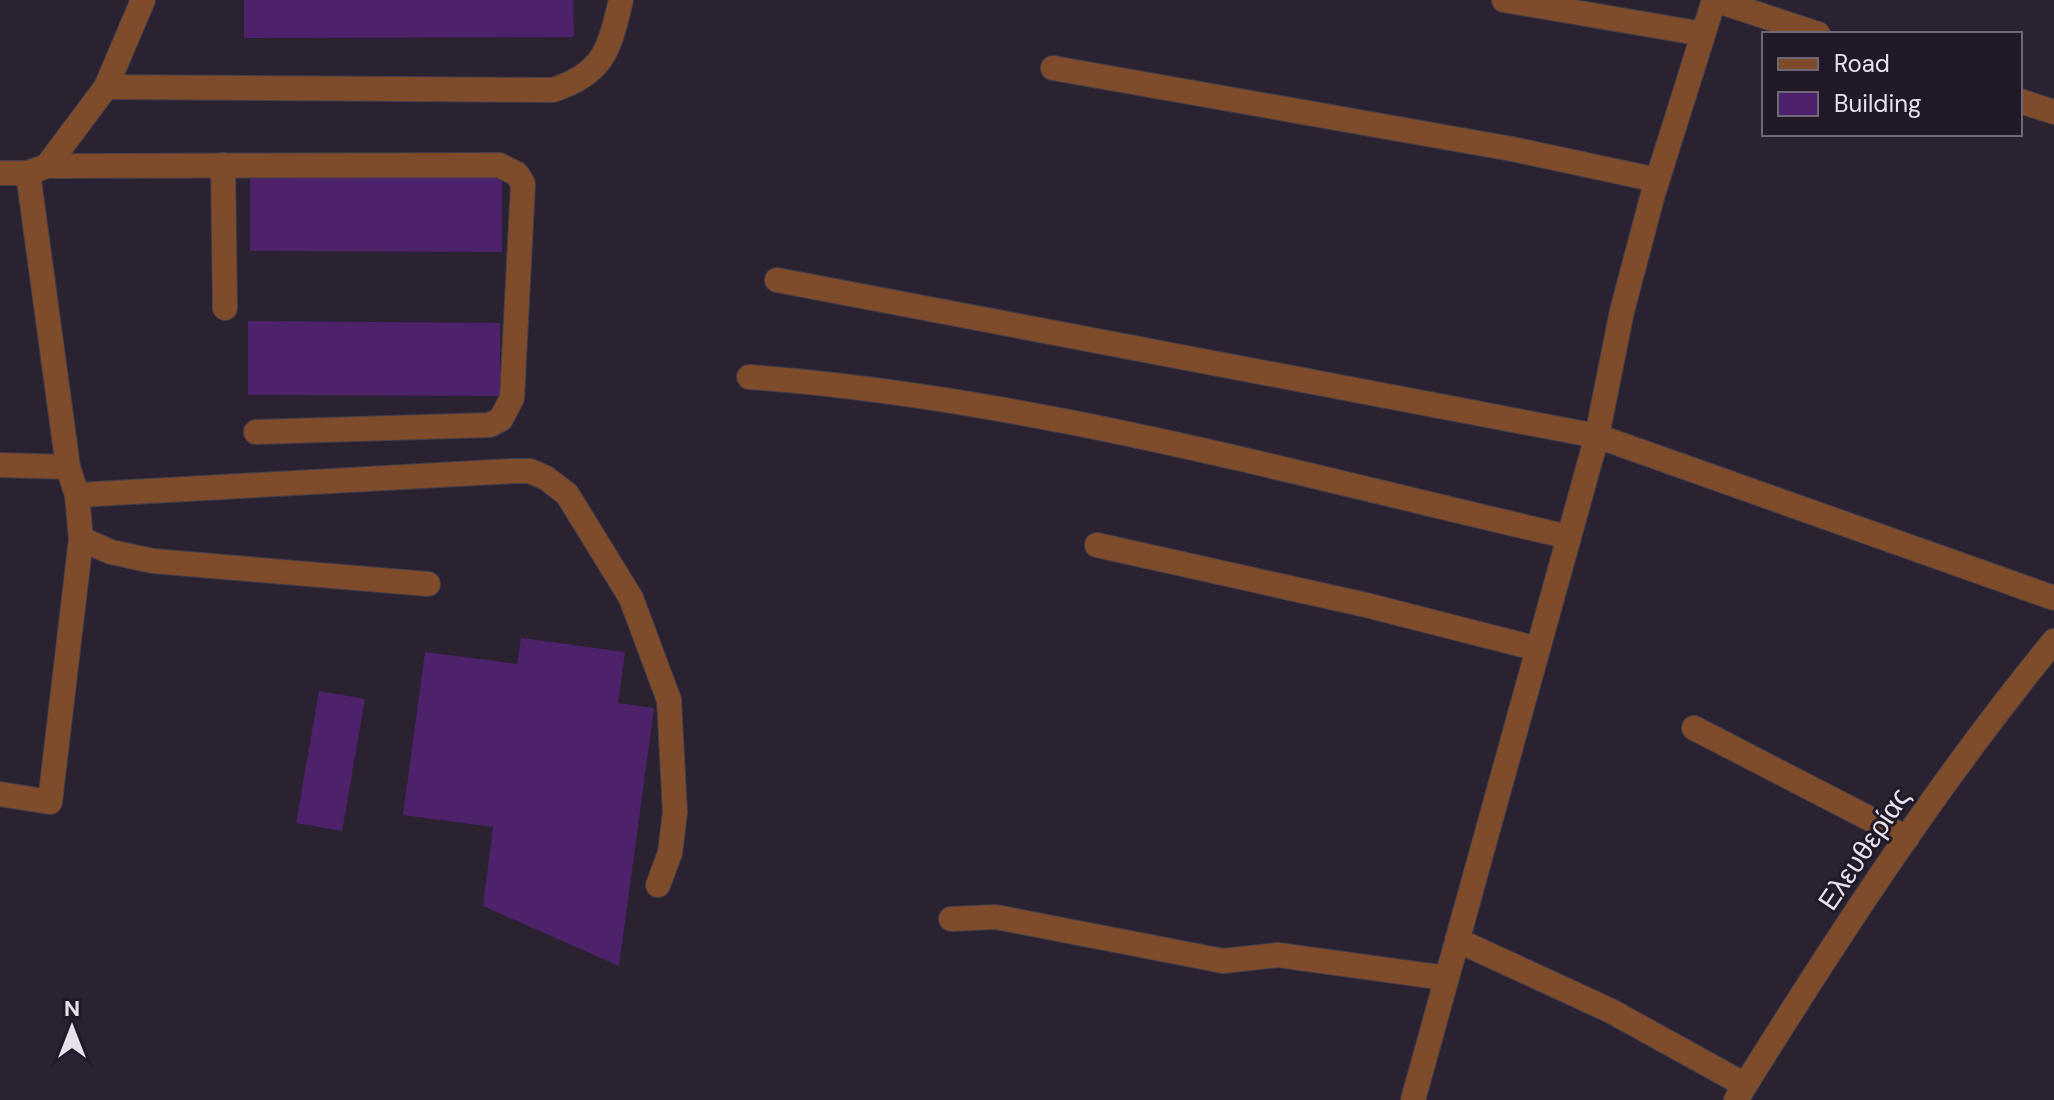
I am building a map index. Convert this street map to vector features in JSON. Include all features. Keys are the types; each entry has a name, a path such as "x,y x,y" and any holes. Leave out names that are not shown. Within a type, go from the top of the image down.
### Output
{"street":[{"path":"0,794 50,802 81,539 77,495 68,467 38,170 106,87 143,0"},
{"path":"106,87 553,90 578,82 593,72 605,50 621,0"},
{"path":"1504,0 1703,34"},
{"path":"1413,1100 1597,436 1622,311 1657,180 1714,0 1812,32"},
{"path":"1053,68 1512,149 1657,180"},
{"path":"2022,102 2054,112"},
{"path":"223,165 225,308"},
{"path":"0,173 223,165 499,165 517,174 523,184 512,398 501,419 490,425 256,432"},
{"path":"777,280 1597,436 2054,598"},
{"path":"749,377 865,386 1084,425 1569,537"},
{"path":"0,465 68,467"},
{"path":"77,495 521,471 546,478 567,494 631,598 669,700 675,812 670,853 658,885"},
{"path":"81,539 111,552 153,561 428,584"},
{"path":"1097,545 1366,605 1538,649"},
{"name":"Ελευθερίας","path":"1741,1093 1907,838 1988,722 2054,641"},
{"path":"1694,728 1907,838"},
{"path":"951,919 996,917 1223,961 1278,955 1446,978"},
{"path":"1457,940 1611,1011 1741,1093"}],"building":[{"path":"244,0 573,0 574,37 244,38"},
{"path":"250,177 502,178 502,252 250,251"},
{"path":"248,321 500,323 500,396 248,395"},
{"path":"521,638 625,652 618,703 654,708 619,966 483,906 493,827 403,815 425,652 517,664"},
{"path":"319,691 365,699 342,831 296,823"}]}
